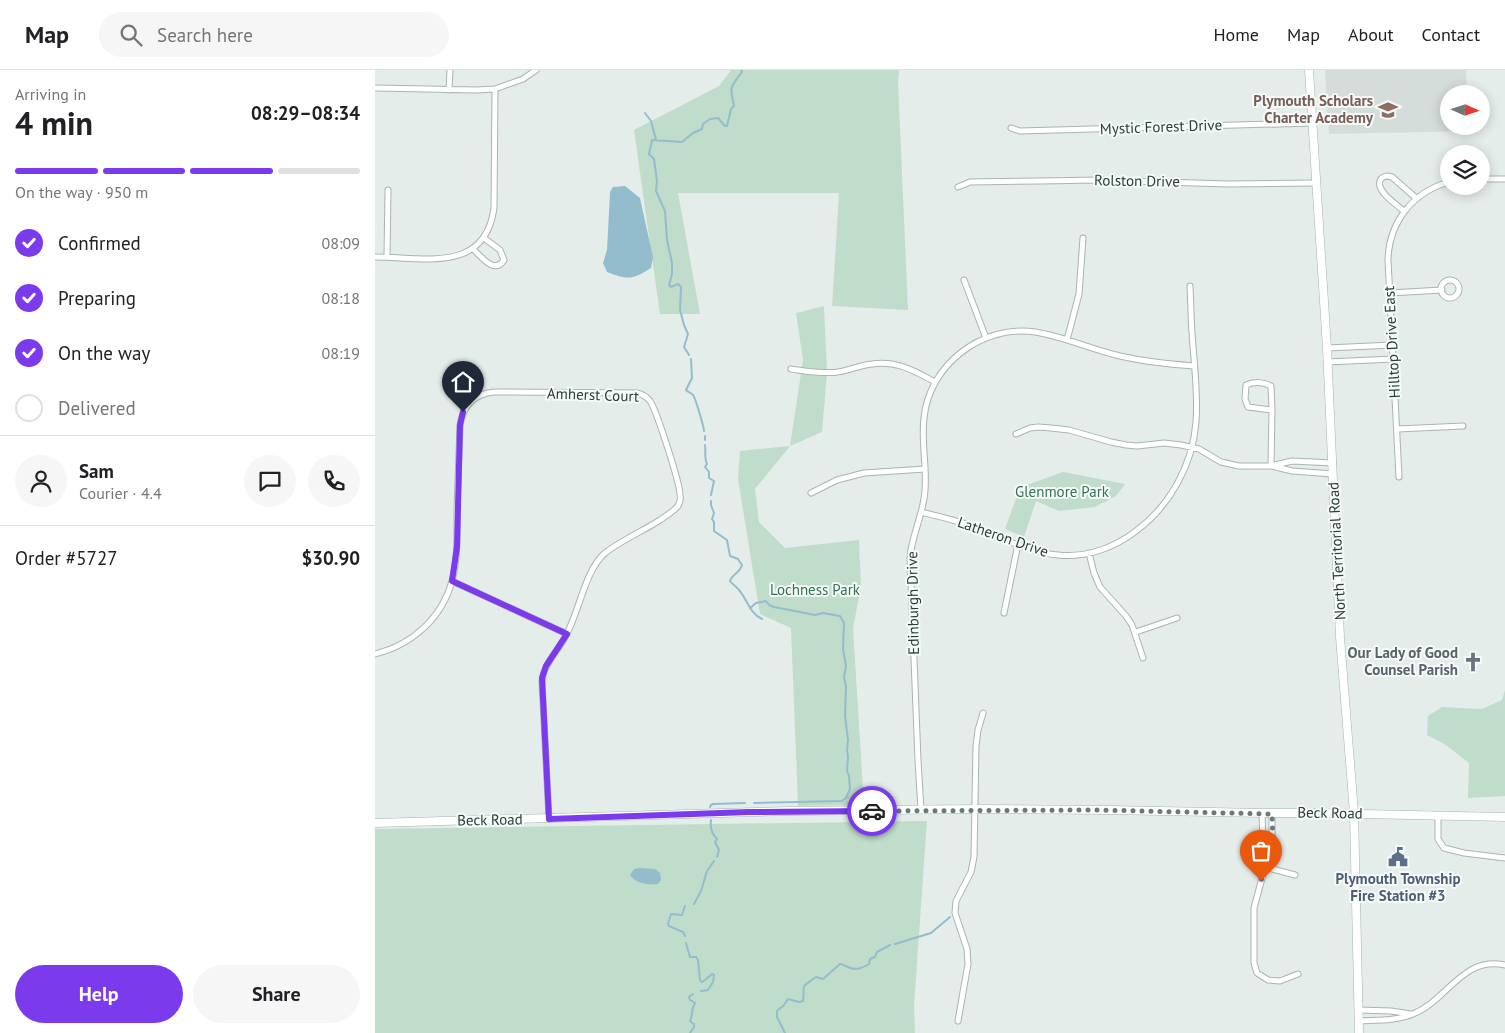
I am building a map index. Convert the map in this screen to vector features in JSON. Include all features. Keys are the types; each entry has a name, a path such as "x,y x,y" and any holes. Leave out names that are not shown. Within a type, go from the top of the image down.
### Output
{"main road":[{"name":"North Territorial Road","path":"1309,70 1327,348 1341,640 1354,813 1359,1033"},
{"name":"Beck Road","path":"375,823 788,811 975,809 1262,814 1354,813 1505,817"}],"street":[{"path":"449,90 450,70"},
{"path":"375,88 495,89 523,79 536,70"},
{"path":"375,257 455,258 473,249 484,238 493,218 494,208 495,89"},
{"name":"Mystic Forest Drive","path":"1011,128 1020,131 1312,123"},
{"path":"1404,211 1380,190 1380,180 1383,177 1392,177 1416,198"},
{"path":"1490,180 1505,179"},
{"name":"Rolston Drive","path":"958,187 970,182 1041,180 1229,184 1316,182"},
{"name":"Hilltop Drive East","path":"1399,477 1388,260 1389,246 1394,228 1404,211 1416,198 1440,185"},
{"path":"387,257 388,190"},
{"path":"473,249 490,265 496,266 505,260 501,250 484,238"},
{"path":"1067,340 1082,278 1083,238"},
{"path":"963,280 986,338"},
{"name":"Latheron Drive","path":"921,512 966,524 1041,552 1056,555 1074,556 1109,547 1125,539 1140,528 1155,514 1178,482 1192,447 1196,414 1190,286"},
{"path":"1390,293 1442,290"},
{"name":"Edinburgh Drive","path":"921,810 910,557 911,544 925,491 924,418 927,400 935,382 944,368 971,345 986,338 1023,331 1044,334 1125,357 1194,366"},
{"path":"1327,348 1393,345"},
{"path":"1327,362 1394,359"},
{"path":"791,369 825,373 871,364 887,363 908,368 935,382"},
{"path":"1271,466 1272,410 1271,386 1264,383 1251,383 1246,386 1245,399 1248,406 1272,410"},
{"name":"Amherst Court","path":"375,654 405,643 428,624 440,608 452,581 457,547 460,425 463,412 470,401 482,394 494,392 637,393 642,394 649,400 654,408 680,492 680,501 674,510 663,518 609,550 599,559 591,571 567,634 546,666 542,678 549,819"},
{"path":"1397,429 1463,426"},
{"path":"1016,434 1038,427 1063,429 1126,445 1164,443 1192,447 1228,464 1239,466 1271,466 1292,461 1333,463"},
{"path":"1271,466 1292,472 1333,474"},
{"path":"811,493 837,480 864,473 925,469"},
{"path":"1004,613 1018,544"},
{"path":"1089,553 1100,587 1126,616 1135,632 1143,658"},
{"path":"452,581 567,634"},
{"path":"1135,632 1177,618"},
{"path":"958,1021 969,964 967,949 955,913 956,901 971,872 978,730 983,713"},
{"path":"1262,814 1263,844 1267,850"},
{"path":"1272,814 1273,842 1267,850 1265,867 1254,908 1254,966 1260,976 1268,980 1280,981 1297,974"},
{"path":"1438,815 1438,839 1444,848 1464,853 1505,858"},
{"path":"1265,867 1295,875"},
{"path":"1359,1021 1395,1020 1414,1014 1433,1002 1478,966 1492,962 1505,964"},
{"path":"1359,1010 1414,1014"}],"shaded area":[{"name":"Plymouth Scholars Charter Academy","path":"1325,70 1466,70 1467,85 1440,85 1440,132 1329,134"}],"green space":[{"path":"731,70 899,70 908,310 832,306 839,193 678,193 700,314 660,314 634,130 719,86"},
{"path":"824,306 827,372 822,432 790,446 803,360 796,313"},
{"name":"Lochness Park","path":"790,446 755,489 759,522 785,548 859,540 861,587 853,628 864,805 798,806 791,628 760,614 738,479 740,451"},
{"name":"Glenmore Park","path":"1063,472 1125,484 1116,496 1095,507 1059,511 1036,501 1024,537 1005,529 1021,487"},
{"path":"1505,690 1505,796 1468,798 1469,763 1446,745 1427,735 1428,716 1442,707 1482,709 1502,700"},
{"path":"927,821 914,1005 915,1033 375,1033 375,829"}],"water":[{"path":"625,186 640,198 653,257 651,268 630,278 607,272 603,263 607,250 610,192 613,187"},
{"path":"634,869 655,869 660,873 661,880 658,884 646,884 635,880 630,875"}],"waterway":[{"path":"689,355 684,347 688,334 680,310 681,287 678,284 671,287 669,285 672,263 667,240 665,211 656,191 657,181 654,159 649,154 652,140 682,142 693,133 702,129 703,124 710,119 718,118 727,126 731,109 734,106 732,88 742,72 741,70"},
{"path":"645,113 651,121 656,140"},
{"path":"691,359 692,378 686,390 694,397 704,431"},
{"path":"705,445 707,464 705,467 709,472 709,478 714,481 711,495"},
{"path":"711,501 714,513 712,519 714,531 727,540 730,556 738,559 742,565 730,581 742,594 754,614 762,619"},
{"path":"750,608 756,603 766,601 774,607 815,615 823,613 840,616 844,623 843,649 846,666 844,677 846,687 845,716 848,740 847,771 850,789 846,798 842,801 754,803"},
{"path":"710,807 713,804 745,803"},
{"path":"711,820 712,830 717,839 715,842 719,850 717,857"},
{"path":"694,904 701,891 707,871 714,861"},
{"path":"685,906 682,915 671,914 668,924 683,932 685,936"},
{"path":"895,944 931,933 950,917"},
{"path":"686,943 690,957 696,957 698,960 700,980 702,982 712,974 714,975 713,982 708,990 701,991"},
{"path":"785,1033 777,1017 777,1011 788,999 799,1002 803,1001 804,987 807,983 816,977 823,979 840,964 854,969 864,967 869,964 870,959 875,957 877,952 890,945"},
{"path":"690,1033 694,1027 694,1024 690,1021 695,1003 689,997 693,994"}],"way so far":[{"path":"872,811 975,809 1272,814 1273,842 1267,850 1261,881"}],"place":[{"name":"Plymouth Scholars Charter Academy","path":"1388,110"},
{"name":"Our Lady of Good Counsel Parish","path":"1473,662"},
{"name":"Plymouth Township Fire Station #3","path":"1398,857"}],"route":[{"path":"463,412 460,425 457,547 452,581 567,634 546,666 542,678 549,819 788,811 872,811"}]}
